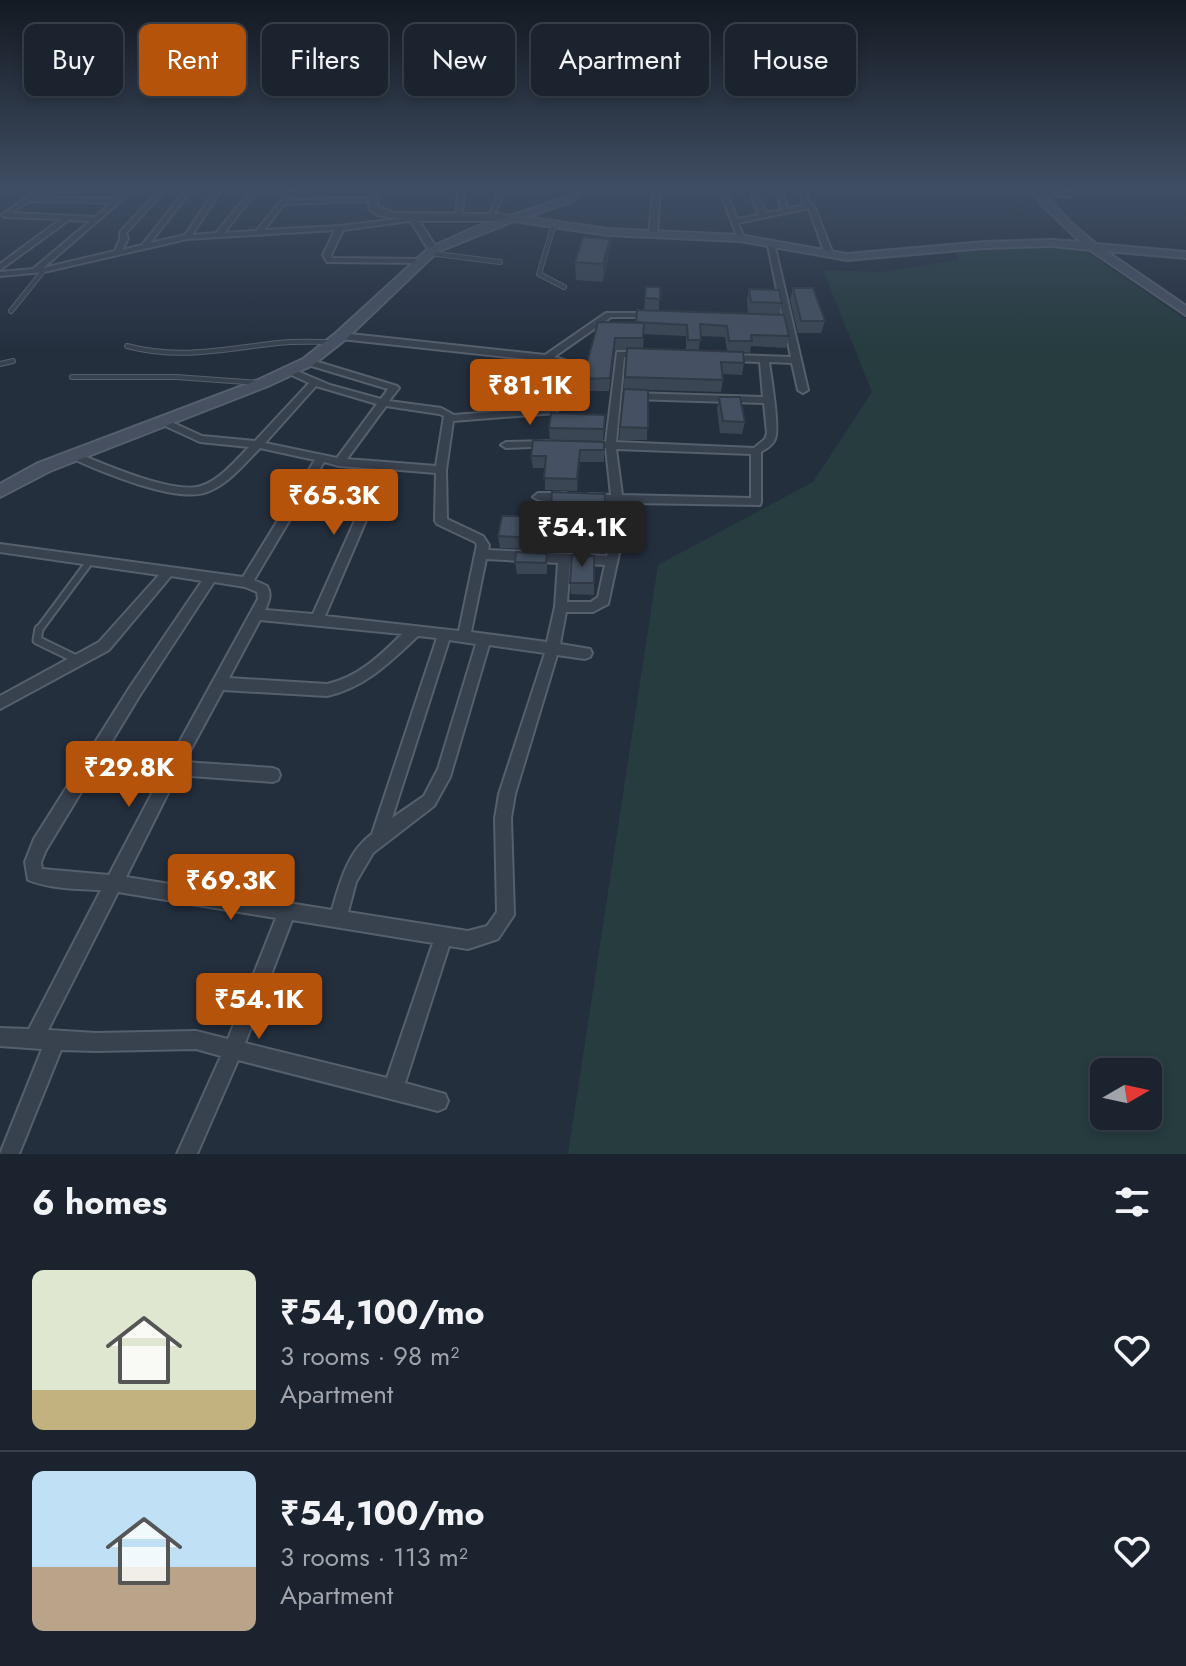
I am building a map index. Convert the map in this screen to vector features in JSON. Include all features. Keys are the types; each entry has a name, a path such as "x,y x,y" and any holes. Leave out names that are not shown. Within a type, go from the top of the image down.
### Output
{"main road":[{"path":"0,491 73,455 263,383 308,362 338,339 428,255 460,241"},
{"path":"757,241 857,257 984,245 1061,243 1186,255"},
{"path":"1085,241 1186,311"}],"street":[{"path":"1,273 40,241"},
{"path":"33,272 71,241"},
{"path":"118,251 123,241"},
{"path":"145,245 148,241"},
{"path":"1,273 44,270 167,241"},
{"path":"334,241 327,255 330,260 428,255 422,241"},
{"path":"824,241 829,254"},
{"path":"770,243 803,390"},
{"path":"547,358 609,315 666,316"},
{"path":"772,321 787,321"},
{"path":"290,371 314,383 383,404 441,411 450,418 547,413 556,408 572,367 547,358 338,339"},
{"path":"561,607 593,607 604,600 621,498 611,446 620,354 659,356"},
{"path":"719,358 795,360"},
{"path":"597,445 756,451 770,441 772,433 764,359"},
{"path":"308,362 347,376 392,386 394,391 339,462"},
{"path":"506,415 538,375"},
{"path":"73,455 135,479 198,492 214,485 314,383"},
{"path":"617,395 770,400"},
{"path":"450,418 441,470 441,521 479,539 483,554 464,637"},
{"path":"164,422 200,439 256,444 339,462 441,470"},
{"path":"506,445 555,444"},
{"path":"538,497 753,503 758,495 756,451"},
{"path":"246,582 321,458"},
{"path":"316,621 384,467"},
{"path":"0,548 246,582 263,589 264,599 112,883 34,1038"},
{"path":"483,554 612,561"},
{"path":"210,578 135,691 40,845 33,862 34,874 45,878 112,883 468,940 492,933 506,915 503,818 507,794 553,647 561,607 564,558"},
{"path":"0,703 81,661 120,631 167,573"},
{"path":"257,614 415,630 585,653"},
{"path":"220,684 342,688 374,668 415,630"},
{"path":"379,836 445,634"},
{"path":"338,919 349,879 367,847 429,801 436,791 445,772 484,640"},
{"path":"173,768 273,775"},
{"path":"187,1154 233,1050 287,911"},
{"path":"393,1090 444,936"},
{"path":"0,1037 196,1040 438,1101"},
{"path":"9,1154 55,1040"}],"lane":[{"path":"549,241 539,274 564,287"},
{"path":"428,255 500,262"},
{"path":"11,311 44,270"},
{"path":"127,346 153,353 176,354 338,339"},
{"path":"0,364 13,361"},
{"path":"72,377 188,377 263,383"},
{"path":"81,661 43,645 37,640 37,632 90,561"}],"green space":[{"path":"1081,248 1186,320 1186,1154 568,1154 658,565 813,482 872,392 823,270 881,272 958,260 956,250"}],"building":[{"path":"582,241 609,241 603,264 575,262"},
{"path":"646,287 660,287 660,299 645,298"},
{"path":"793,288 813,288 825,321 801,321"},
{"path":"749,289 779,290 782,303 751,302"},
{"path":"637,310 784,315 789,336 751,335 752,341 729,341 727,326 700,324 701,340 688,340 687,325 636,322"},
{"path":"598,322 644,323 643,338 615,338 610,378 587,379 587,363"},
{"path":"627,348 743,352 744,363 721,362 723,380 625,377"},
{"path":"624,389 648,390 648,428 620,427"},
{"path":"719,397 740,397 745,422 723,421"},
{"path":"551,413 605,415 604,429 549,428"},
{"path":"533,440 604,442 604,450 580,450 577,479 544,478 546,456 531,456"},
{"path":"552,492 605,494 604,520 550,515"},
{"path":"502,516 537,516 535,538 498,536"},
{"path":"516,552 547,554 546,563 515,562"},
{"path":"572,555 594,556 594,583 570,583"}]}
